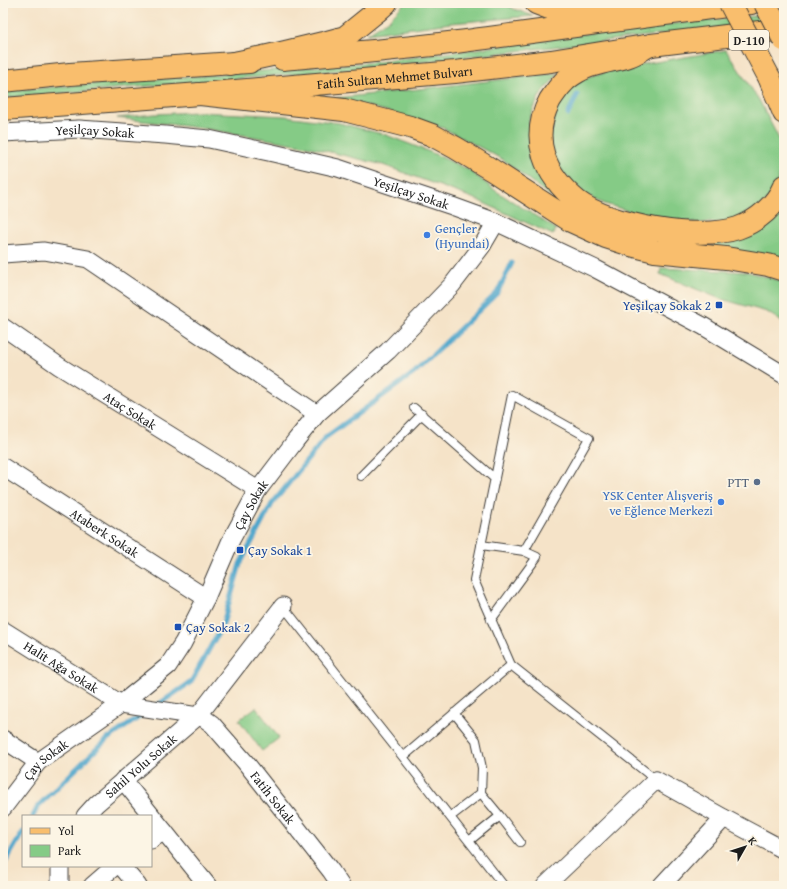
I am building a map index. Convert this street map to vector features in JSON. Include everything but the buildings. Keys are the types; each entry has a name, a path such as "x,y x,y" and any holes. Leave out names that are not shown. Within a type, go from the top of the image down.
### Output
{"main road":[{"path":"230,64 281,54 345,37 386,3"},
{"path":"536,3 549,8 569,10 659,9 688,11"},
{"name":"D-110","path":"730,3 768,77 784,104"},
{"name":"Fatih Sultan Mehmet Bulvarı","path":"3,80 70,74 230,64 374,51 440,44 751,3"},
{"name":"D-110","path":"764,3 784,40"},
{"name":"Fatih Sultan Mehmet Bulvarı","path":"3,109 455,72 551,61 651,45 784,29"},
{"path":"651,45 629,56 592,65 577,73 563,82 547,106 542,119 540,145 544,160 564,189 578,202 606,216 642,227 682,233 717,232 738,228 757,218 771,206 784,186"},
{"path":"768,77 784,113"},
{"path":"200,94 344,110 410,127 432,135 456,148 571,221 606,237 655,251 739,260 768,265 784,270"}],"street":[{"name":"Yeşilçay Sokak","path":"3,133 79,129 209,139 338,168 496,222 596,269 703,326 784,376"},
{"name":"Çay Sokak","path":"3,808 38,762 121,704 168,666 183,643 206,598 231,540 258,490 317,414 388,351 452,286 482,246 496,222"},
{"path":"3,254 44,251 88,259 317,414"},
{"name":"Ataç Sokak","path":"3,327 59,366 258,490"},
{"name":"Ataberk Sokak","path":"3,467 206,598"},
{"name":"Sahil Yolu Sokak","path":"86,815 123,780 198,716 282,606"},
{"name":"Halit Ağa Sokak","path":"3,630 121,704"},
{"path":"121,704 198,716"},
{"name":"Fatih Sokak","path":"198,716 212,724 246,763 331,871 341,886"},
{"path":"3,739 38,762"},
{"path":"123,780 145,815"},
{"path":"550,884 656,780 784,850"},
{"path":"663,886 724,818"},
{"path":"152,826 158,836 208,886"},
{"path":"60,867 60,886"},
{"path":"92,886 114,867"},
{"path":"122,867 138,886"}],"lane":[{"path":"524,551 589,438 512,395 474,580 511,665 656,780"},
{"path":"414,408 495,479"},
{"path":"361,476 422,414"},
{"path":"481,545 524,551 537,557 491,620"},
{"path":"282,606 504,886"},
{"path":"403,757 511,665"},
{"path":"454,713 476,740 482,768 482,792 520,842"},
{"path":"450,817 482,792"},
{"path":"469,841 500,816"}],"green space":[{"path":"405,3 503,3 533,16 451,23 367,34 388,20"},
{"path":"784,13 784,20 379,67 3,98 3,91 378,62 611,30"},
{"path":"726,50 759,100 780,141 781,169 774,191 764,204 729,222 697,223 643,215 605,204 586,195 565,175 553,160 549,142 556,105 566,91 585,78 609,70"},
{"path":"559,73 540,95 529,119 530,151 540,172 572,209 549,195 502,159 443,128 337,98 401,91"},
{"path":"198,112 285,116 339,123 386,135 430,152 469,170 496,191 556,229 553,235 475,199 383,165 302,145 201,128 117,118"},
{"path":"784,204 784,260 713,249 713,240"},
{"path":"661,268 748,272 784,282 784,323 767,312 718,298 660,274"},
{"path":"256,707 279,738 262,751 239,720"}],"waterway":[{"path":"568,114 577,95"},
{"path":"156,706 191,682 223,624 240,564 272,504 326,437 414,373 497,293 512,263"},
{"path":"34,815 38,806 106,740 147,712"},
{"path":"3,866 22,834"}],"place":[{"name":"Gençler (Hyundai)","path":"427,235"},
{"name":"Yeşilçay Sokak 2","path":"719,305"},
{"name":"PTT","path":"757,482"},
{"name":"YSK Center Alışveriş ve Eğlence Merkezi","path":"721,502"},
{"name":"Çay Sokak 1","path":"240,550"},
{"name":"Çay Sokak 2","path":"178,627"}]}
